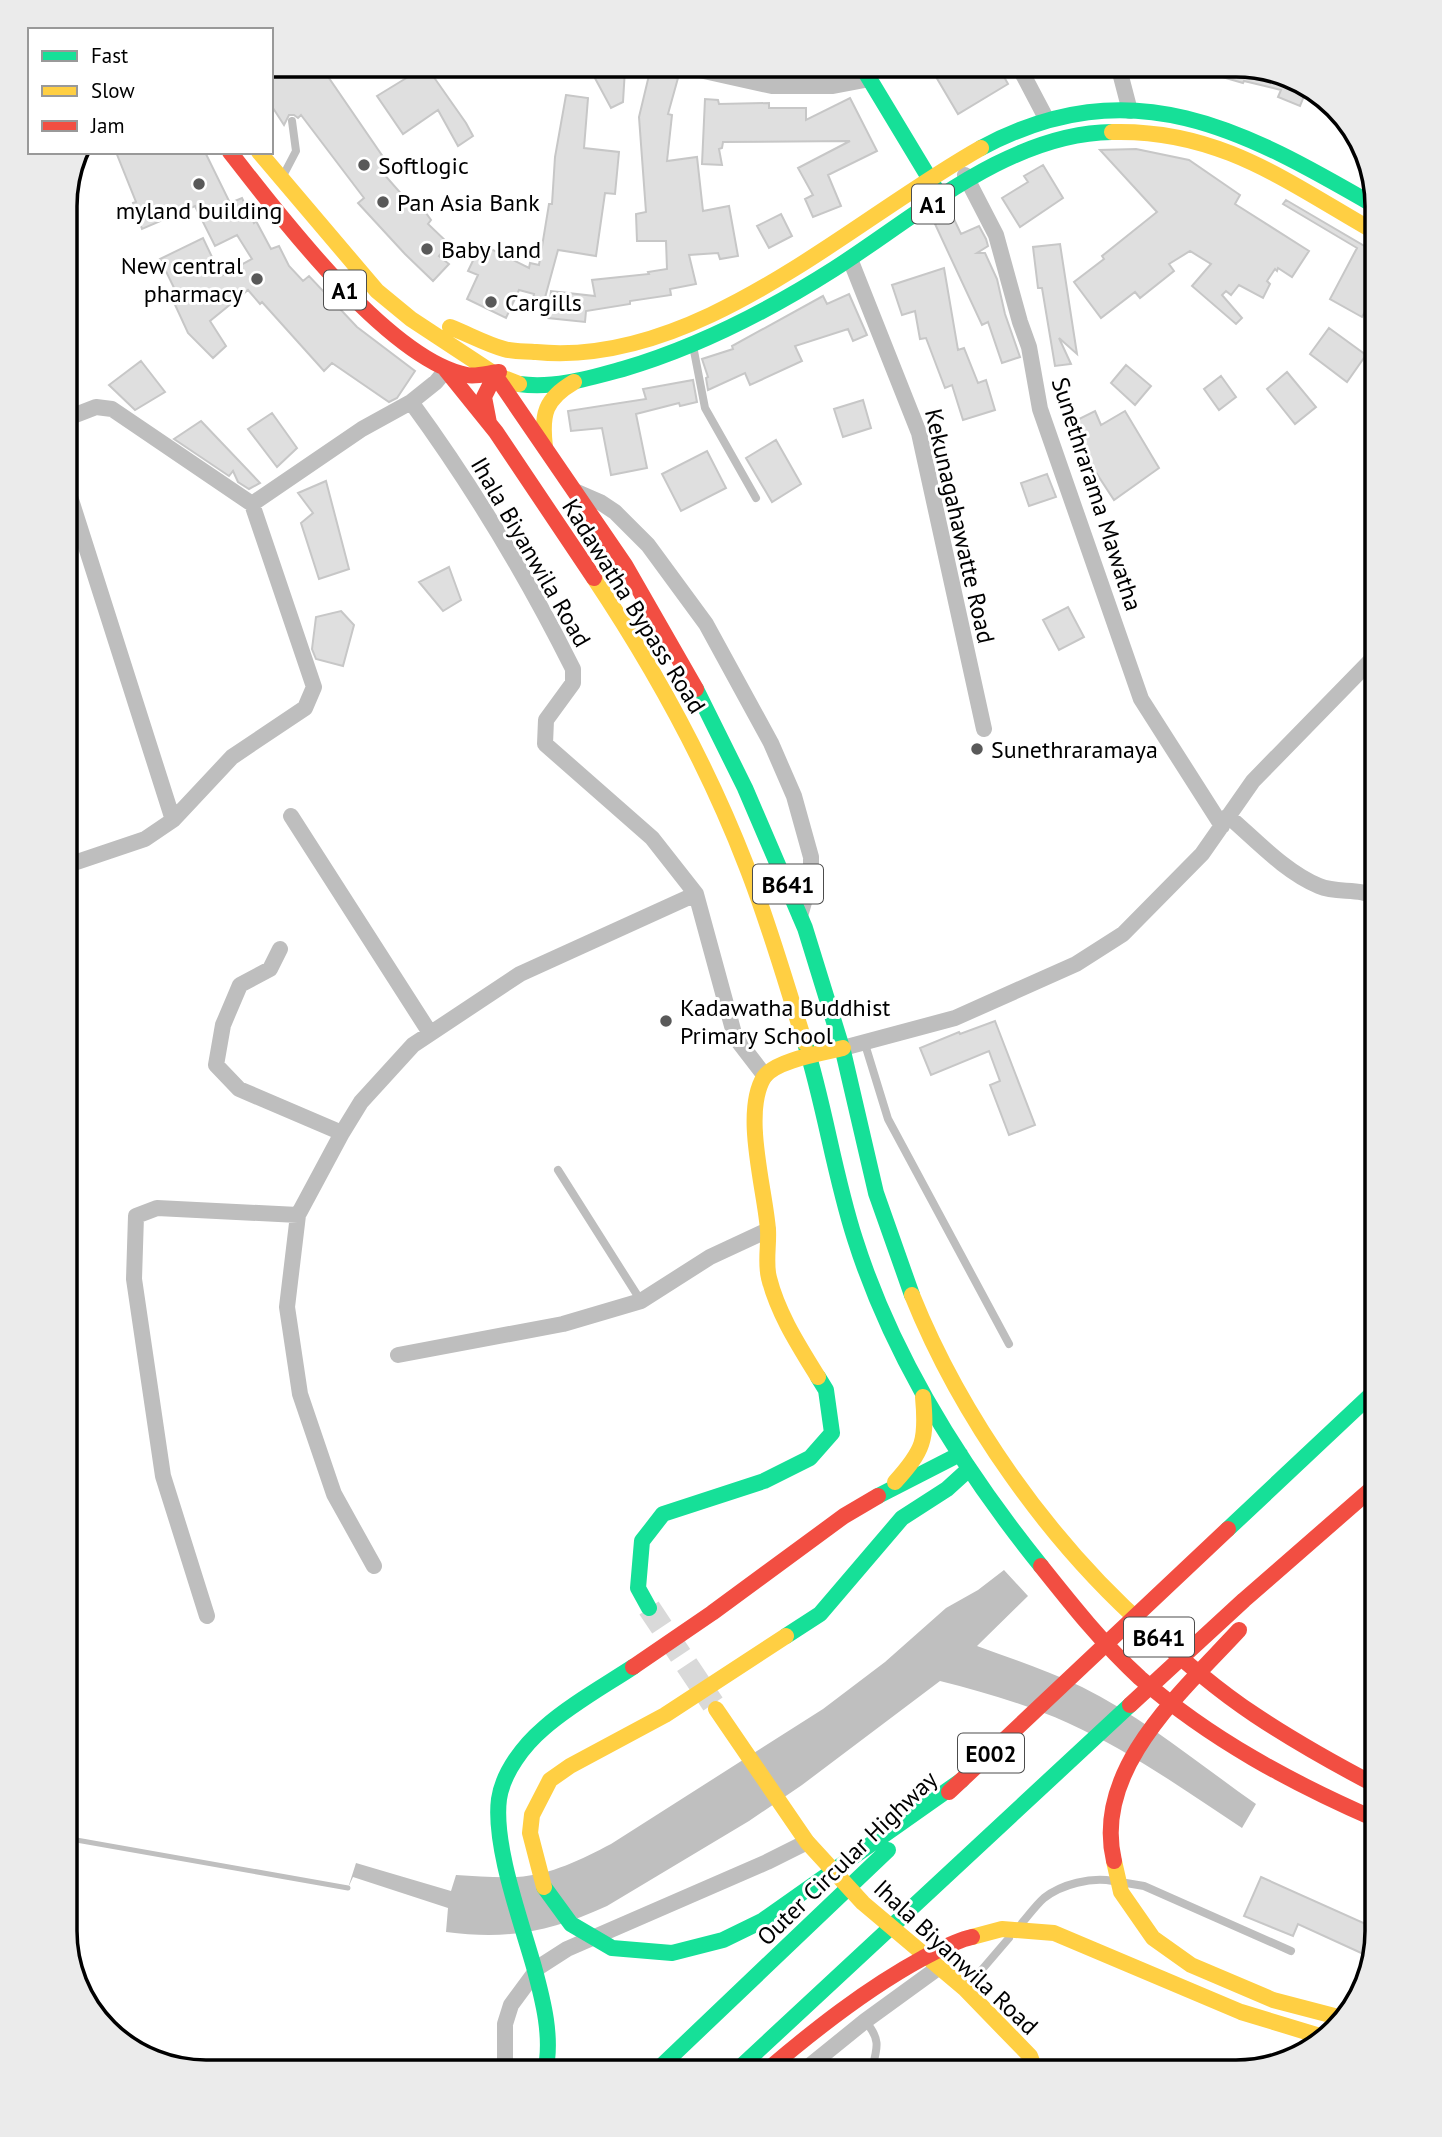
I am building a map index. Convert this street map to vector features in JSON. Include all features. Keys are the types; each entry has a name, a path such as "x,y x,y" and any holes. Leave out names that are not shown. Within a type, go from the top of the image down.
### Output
{"main road":[{"path":"870,79 942,198"},
{"name":"A1","path":"338,245 460,333 513,350 576,356 624,347 715,312 820,254 930,180 999,139 1048,120 1087,113 1130,111 1190,117 1235,130 1365,200"},
{"name":"A1","path":"261,154 338,245 351,265 391,304 505,381 542,386 574,382 633,367 693,345 771,307 1011,155 1051,142 1098,133 1155,133 1196,141 1243,157 1365,226"},
{"name":"A1","path":"232,154 350,295 386,327 446,370 472,377 495,374"},
{"path":"489,423 484,397 495,374 538,354"},
{"name":"Kadawatha Bypass Road","path":"446,370 489,423 615,610 660,683 716,793 747,865 809,1057 838,1182 861,1257 923,1397 997,1511 1099,1635 1142,1678 1186,1714 1244,1754 1365,1814"},
{"name":"Kadawatha Bypass Road","path":"495,374 618,555 682,664 749,798 800,916 843,1048 880,1205 906,1280 943,1362 986,1437 1082,1562 1185,1661 1273,1728 1365,1780"},
{"path":"545,447 541,424 548,404 558,391 574,382"},
{"path":"649,1608 638,1588 642,1541 663,1514 764,1481 810,1458 832,1433 826,1390 792,1336 768,1276 768,1230 756,1149 757,1104 765,1076 781,1065 843,1048"},
{"path":"888,1490 922,1449 925,1428 923,1397"},
{"name":"Outer Circular Highway","path":"668,2060 1365,1400"},
{"path":"548,2060 542,1997 501,1849 499,1800 503,1783 521,1752 545,1727 712,1613 844,1516 888,1490 960,1454 986,1437"},
{"path":"962,1780 762,1921 723,1940 672,1953 612,1948 571,1924 544,1887 530,1833 532,1815 550,1780 570,1766 665,1715 820,1614 887,1532 902,1518 947,1489 969,1469 996,1452"},
{"name":"E002","path":"747,2060 1244,1600 1365,1495"},
{"path":"1333,2016 1251,1992 1191,1965 1153,1938 1121,1892 1110,1846 1111,1815 1127,1766 1153,1723 1365,1496"},
{"name":"Ihala Biyanwila Road","path":"716,1709 807,1842 863,1903 965,1989 1032,2060"},
{"path":"779,2060 804,2038 892,1975 955,1941 1002,1929 1054,1933 1241,2012 1313,2034"}],"street":[{"path":"731,77 772,86 833,86 870,79"},
{"path":"1025,77 1048,120"},
{"path":"1121,77 1130,111"},
{"name":"Sunethrarama Mawatha","path":"958,163 996,235 1020,322 1030,347 1040,409 1142,699 1225,821 1286,866 1321,887 1365,892"},
{"name":"Kekunagahawatte Road","path":"850,259 919,433 984,729"},
{"path":"252,503 362,429 411,402 436,382 446,370"},
{"name":"Ihala Biyanwila Road","path":"411,402 441,443 505,548 573,669 573,683 546,720 545,744 652,838 696,894 735,1037 765,1076"},
{"path":"77,414 96,407 112,410 252,503 314,687 305,708 232,757 173,820 145,839 77,862"},
{"path":"575,491 615,512 648,545 706,624 771,743 794,796 811,857 811,878 800,916"},
{"path":"77,519 173,820"},
{"path":"843,1048 956,1018 1076,964 1123,934 1202,854 1253,781 1365,666"},
{"path":"291,816 430,1033"},
{"path":"374,1566 334,1493 300,1394 287,1307 298,1215 361,1102 412,1045 520,974 696,894"},
{"path":"280,949 270,969 240,985 223,1025 216,1065 239,1089 342,1133"},
{"path":"207,1616 163,1476 134,1279 136,1216 157,1208 298,1215"},
{"path":"398,1355 563,1324 641,1301 710,1257 768,1230"},
{"path":"505,2060 505,2024 511,2005 539,1967 566,1949 807,1842"},
{"path":"817,2060 865,2021 939,1968"}],"lane":[{"path":"280,179 296,151 292,121"},
{"path":"693,345 705,408 756,498"},
{"path":"864,1041 888,1119 1009,1344"},
{"path":"558,1170 641,1301"},
{"path":"965,1989 1044,1898 1066,1886 1101,1879 1143,1886 1291,1951"},
{"path":"865,2021 874,2031 878,2044 874,2060"}],"shaded area":[{"path":"1004,1570 1028,1596 977,1646 1082,1687 1149,1727 1256,1804 1242,1828 1157,1772 1091,1734 1020,1704 940,1681 802,1785 749,1821 607,1906 567,1922 509,1934 446,1932 448,1908 353,1877 348,1888 356,1863 451,1891 456,1875 530,1876 554,1870 589,1855 611,1844 823,1709 885,1662 946,1608 978,1590"}],"building":[{"path":"273,77 328,77 390,167 382,172 411,205 416,199 431,220 428,224 449,244 439,256 449,264 433,281 358,203 364,198 301,115 298,118 289,115 284,125 273,108"},
{"path":"408,77 434,77 473,136 458,146 438,110 403,134 377,96"},
{"path":"594,77 625,77 623,102 611,108"},
{"path":"649,77 678,78 668,114 672,115 667,161 697,157 703,211 729,206 738,256 720,259 718,253 689,255 696,284 670,289 671,295 586,311 585,322 548,318 551,291 595,296 592,280 649,274 648,272 667,269 666,241 637,241 636,214 646,212 639,117"},
{"path":"936,77 1004,77 1008,84 958,114"},
{"path":"1222,77 1261,79 1304,96 1300,106 1278,97 1281,90 1244,81 1243,83"},
{"path":"566,95 588,98 584,148 619,152 615,194 605,193 596,256 558,250 543,305 532,303 534,294 519,290 506,318 467,299 478,275 468,271 481,244 529,268 530,263 539,265 549,204 552,204 555,157"},
{"path":"850,98 877,151 828,175 841,206 813,217 805,199 813,195 798,168 850,141 723,142 722,148 719,149 722,165 702,164 705,99 718,100 719,104 769,103 769,108 806,108 806,120"},
{"path":"1136,149 1189,160 1240,195 1235,204 1309,251 1292,277 1278,268 1277,271 1275,269 1267,281 1270,284 1263,298 1239,285 1231,295 1226,291 1222,295 1242,318 1236,324 1192,286 1211,264 1190,251 1169,264 1174,271 1140,298 1135,292 1101,318 1074,282 1157,212 1100,150"},
{"path":"117,154 206,154 230,203 242,198 271,249 279,246 289,266 303,281 309,276 357,327 415,371 397,398 389,402 332,363 324,371 248,290 210,321 226,346 213,358 188,333 171,296 177,294 160,259 203,238 221,276 252,259 237,235 215,246 195,206 142,229 133,203 136,202"},
{"path":"1043,165 1063,198 1020,227 1002,198 1028,182 1024,176"},
{"path":"1286,200 1365,246 1365,311 1362,317 1330,299 1357,248 1283,204"},
{"path":"781,214 792,236 769,248 757,226"},
{"path":"952,215 961,234 979,226 986,239 988,246 977,253 985,253 997,279 1005,314 1020,357 1002,363 988,322 982,325 935,224"},
{"path":"1060,244 1077,354 1059,338 1071,364 1055,366 1042,288 1038,288 1033,247"},
{"path":"944,268 958,350 964,348 978,383 986,380 995,410 963,420 952,385 945,388 926,338 920,339 915,311 902,315 892,285"},
{"path":"849,294 867,335 853,341 848,329 795,346 802,361 750,385 745,373 708,390 708,377 702,359 733,349 732,346 823,296 827,304"},
{"path":"1329,328 1365,356 1347,382 1310,354"},
{"path":"141,361 165,392 135,410 109,385"},
{"path":"1126,365 1151,386 1135,405 1111,383"},
{"path":"1287,372 1316,407 1295,424 1267,389"},
{"path":"1221,376 1236,397 1219,410 1204,389"},
{"path":"693,380 697,402 680,406 679,403 636,414 647,468 611,475 602,428 571,431 568,411 646,399 643,389"},
{"path":"863,400 871,428 843,437 834,409"},
{"path":"1095,411 1101,425 1125,411 1159,468 1114,500 1080,448 1083,447 1071,423"},
{"path":"272,413 297,448 277,467 248,429"},
{"path":"201,421 260,483 249,489 238,482 233,471 229,476 174,439"},
{"path":"776,440 801,484 772,502 746,458"},
{"path":"707,451 726,488 681,511 662,474"},
{"path":"1047,474 1056,497 1029,506 1021,483"},
{"path":"326,481 349,569 319,579 301,523 313,513 298,493"},
{"path":"449,567 461,600 443,611 419,582"},
{"path":"1068,607 1084,637 1059,650 1043,620"},
{"path":"341,611 354,625 343,666 316,659 312,649 316,617"},
{"path":"995,1021 1035,1125 1009,1135 990,1085 1000,1081 989,1051 931,1075 920,1048"},
{"path":"1261,1877 1365,1924 1363,1954 1298,1924 1293,1936 1244,1916"}],"waterway":[{"path":"77,1840 348,1888"}],"tunnel":[{"path":"649,1608 713,1704"}],"traffic: fast":[{"path":"868,77 937,191"},
{"path":"981,148 1036,124 1088,112 1138,111 1186,118 1233,133 1280,154 1365,200"},
{"path":"519,384 559,384 585,379 651,360 705,339 809,284 965,181 1001,162 1037,146 1074,136 1112,132"},
{"path":"696,689 745,788 805,928 843,1051 876,1193 912,1295"},
{"path":"805,1043 855,1239 889,1327 910,1370 958,1452 1041,1566"},
{"path":"649,1608 638,1588 642,1541 663,1514 764,1481 810,1458 832,1433 826,1390 818,1377"},
{"path":"1228,1529 1365,1400"},
{"path":"878,1496 960,1454"},
{"path":"786,1636 820,1614 902,1518 947,1489 969,1469"},
{"path":"547,2060 544,2006 500,1838 498,1818 501,1789 510,1769 536,1735 576,1704 633,1667"},
{"path":"748,2060 1130,1705"},
{"path":"544,1887 571,1924 612,1948 672,1953 723,1940 762,1921 962,1780"},
{"path":"668,2060 888,1850"}],"traffic: slow":[{"path":"1112,132 1151,133 1220,149 1282,178 1365,226"},
{"path":"450,327 497,347 536,352 596,351 655,337 713,314 769,284 981,148"},
{"path":"261,154 377,291 411,319 496,375 519,384"},
{"path":"545,447 544,425 547,408 564,388 574,382"},
{"path":"594,578 678,717 731,827 770,931 805,1043"},
{"path":"818,1377 783,1317 769,1278 768,1230 757,1152 755,1110 758,1092 764,1077 770,1071 800,1058 843,1048"},
{"path":"912,1295 956,1386 1011,1475 1077,1558 1149,1630"},
{"path":"895,1482 912,1461 921,1444 924,1434 923,1397"},
{"path":"544,1887 530,1833 532,1815 550,1780 570,1766 665,1715 786,1636"},
{"path":"716,1709 807,1842 863,1903 965,1989 1032,2060"},
{"path":"1114,1861 1121,1892 1153,1938 1191,1965 1273,2000 1333,2016"},
{"path":"972,1937 1002,1929 1054,1933 1241,2012 1313,2034"}],"traffic: jam":[{"path":"232,154 276,211 337,281 404,343 436,364 467,375 499,372"},
{"path":"446,370 496,432 594,578"},
{"path":"489,423 484,397 495,375 625,565 696,689"},
{"path":"1130,1705 1244,1600 1365,1494"},
{"path":"633,1667 844,1516 878,1496"},
{"path":"949,1792 1228,1529"},
{"path":"1041,1566 1113,1652 1167,1700 1253,1758 1365,1814"},
{"path":"1149,1630 1241,1705 1270,1725 1365,1780"},
{"path":"1114,1861 1111,1827 1116,1795 1129,1764 1147,1734 1169,1706 1239,1630"},
{"path":"780,2060 881,1983 941,1949 972,1937"}],"place":[{"name":"Softlogic","path":"364,165"},
{"name":"myland building","path":"199,184"},
{"name":"Pan Asia Bank","path":"383,202"},
{"name":"Baby land","path":"427,249"},
{"name":"New central pharmacy","path":"257,279"},
{"name":"Cargills","path":"491,302"},
{"name":"Sunethraramaya","path":"977,749"},
{"name":"Kadawatha Buddhist Primary School","path":"666,1021"}]}
